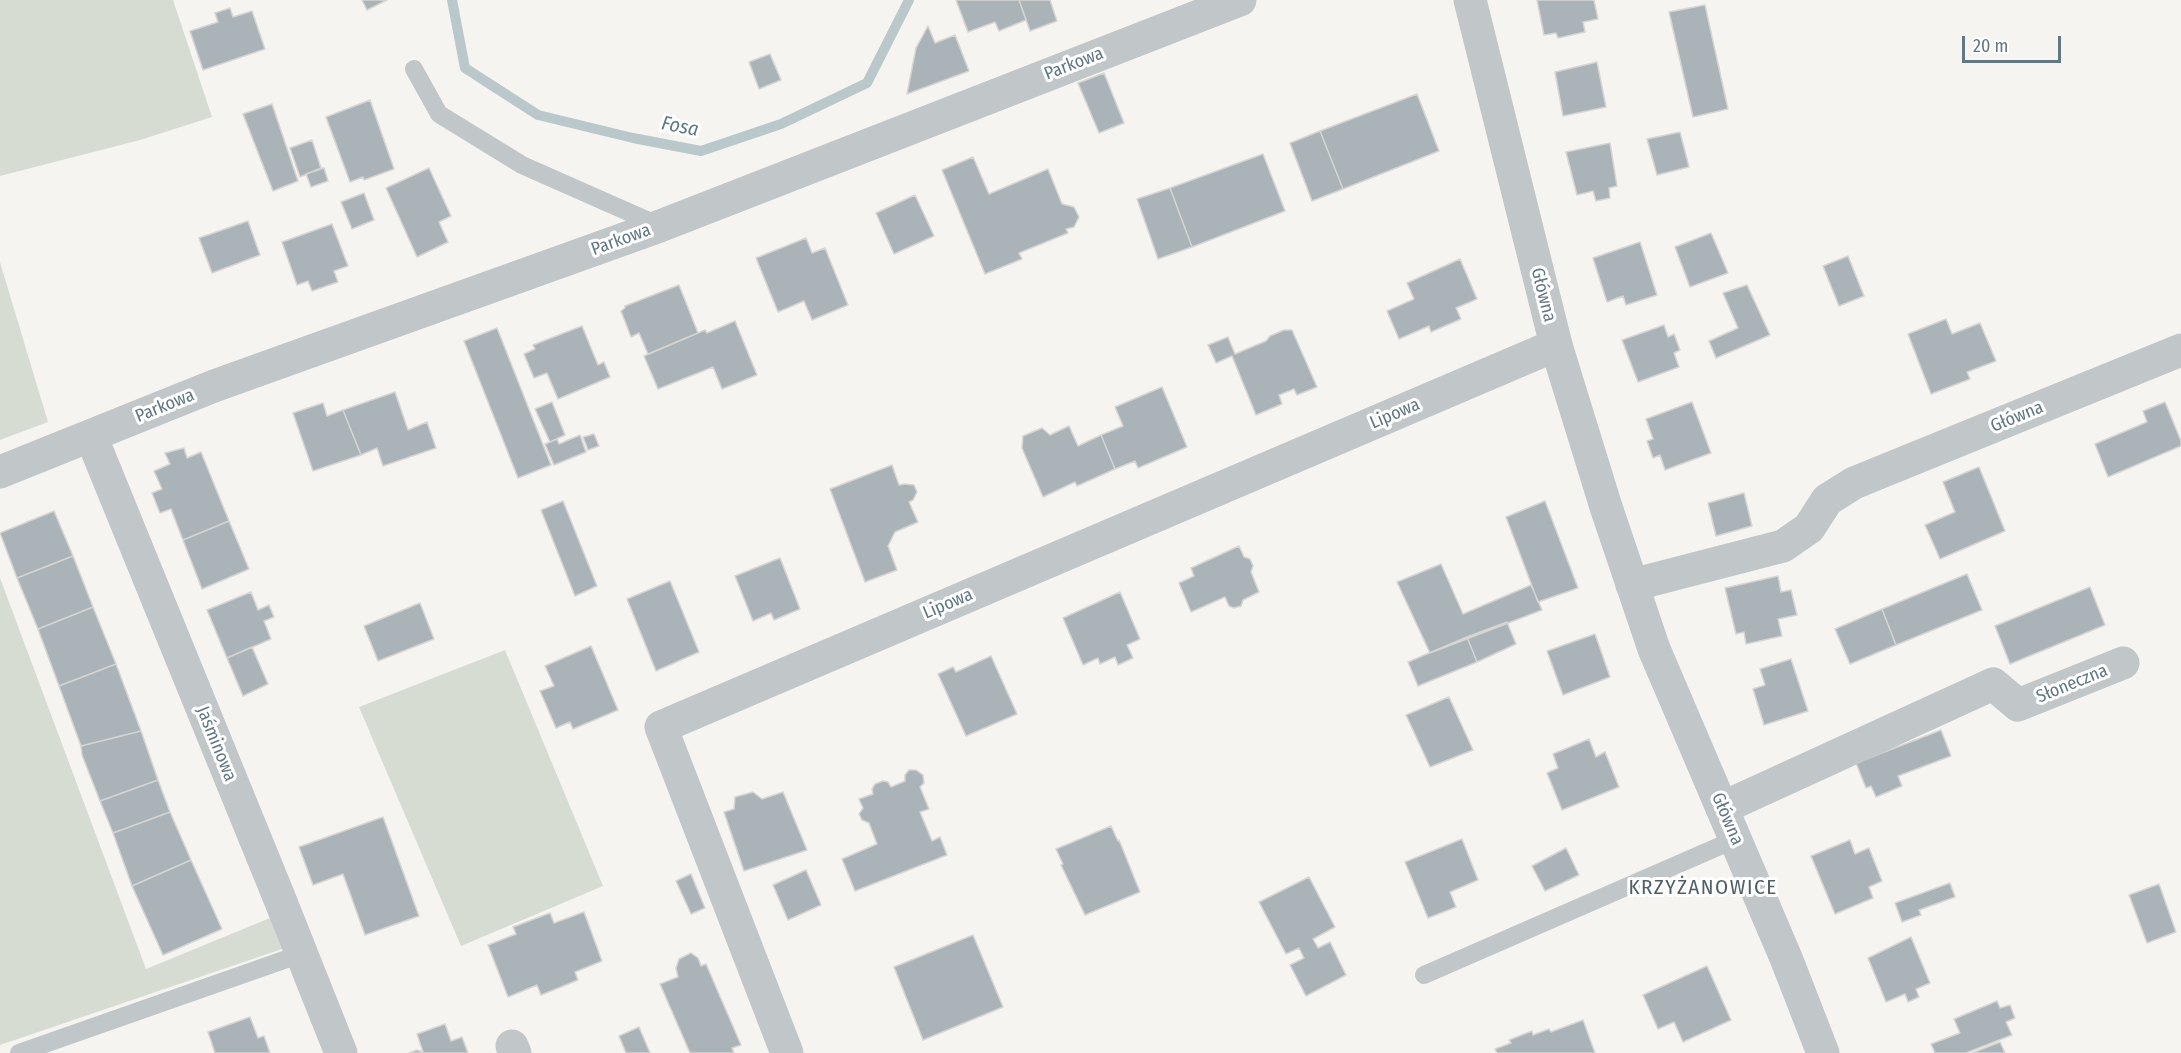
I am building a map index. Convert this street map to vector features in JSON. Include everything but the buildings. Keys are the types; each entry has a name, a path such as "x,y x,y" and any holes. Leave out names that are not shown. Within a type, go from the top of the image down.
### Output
{"street":[{"name":"Parkowa","path":"0,472 214,386 660,226 1240,0"},
{"name":"Główna","path":"1470,0 1556,345 1596,478 1654,649 1786,958 1823,1053"},
{"name":"Lipowa","path":"787,1053 661,727 1556,345"},
{"name":"Główna","path":"1632,585 1784,546 1809,528 1827,500 1854,483 2181,350"},
{"name":"Jaśminowa","path":"91,436 340,1053"},
{"name":"Słoneczna","path":"1722,808 1993,684 2018,705 2123,663"}],"lane":[{"path":"414,69 439,114 522,165 660,226"},
{"path":"1424,975 1736,839"},
{"path":"19,1053 301,954"}],"shaded area":[{"path":"0,0 173,0 212,117 140,140 0,176"},
{"path":"0,262 48,422 0,440"},
{"path":"0,578 146,969 270,918 282,949 0,1045"},
{"path":"505,650 603,886 461,946 359,707"}],"waterway":[{"name":"Fosa","path":"452,0 465,68 538,115 633,138 701,151 781,124 867,83 909,0"}],"district":[{"name":"KRZYŻANOWICE","path":"1703,888"}]}
